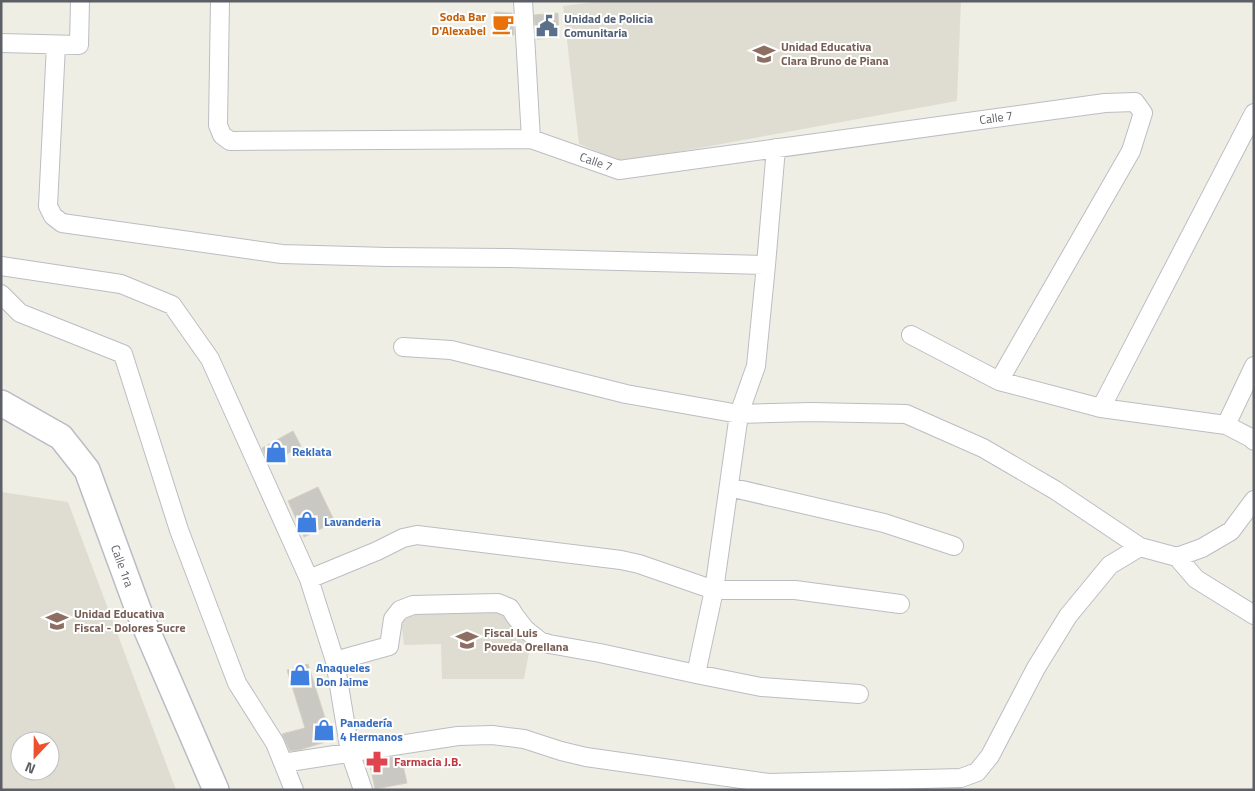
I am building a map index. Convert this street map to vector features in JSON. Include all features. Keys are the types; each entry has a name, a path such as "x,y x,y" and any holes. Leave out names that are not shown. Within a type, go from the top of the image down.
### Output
{"street":[{"path":"1,43 79,45 80,1"},
{"name":"Calle 7","path":"220,1 218,125 222,135 230,141 531,139 619,170 1105,103 1135,102 1143,113 1131,151 999,380"},
{"path":"523,1 531,139"},
{"path":"56,45 48,206 53,216 62,223 282,254 766,265"},
{"path":"1101,408 1254,114"},
{"path":"696,674 714,590 739,414 756,366 776,148"},
{"path":"1,266 121,284 172,305 210,359 309,579 334,661 350,752 364,790"},
{"path":"1,294 20,313 123,354 179,530 237,683 275,743 294,790"},
{"path":"911,335 999,380 1101,408 1226,425 1254,440"},
{"path":"403,347 452,350 626,394 739,414 811,412 906,414 983,448 1055,490 1140,547 1177,557 1196,579 1254,615"},
{"path":"1226,425 1254,366"},
{"name":"Calle 1ra","path":"1,403 61,437 87,470 139,612 216,790"},
{"path":"729,487 884,523 954,546"},
{"path":"1177,557 1202,548 1232,531 1254,500"},
{"path":"309,579 377,551 403,538 418,536 621,560 639,564 714,590 795,590 900,604"},
{"path":"283,763 458,736 492,735 524,739 586,758 769,783 961,778 977,772 990,756 1036,668 1068,616 1110,565 1140,547"},
{"path":"334,661 390,646 393,619 400,610 413,605 498,603 510,608 524,629 549,644 761,687 859,694"}],"shaded area":[{"name":"Unidad Educativa Clara Bruno de Piana","path":"602,1 961,1 957,101 623,162 579,144 563,6"},
{"name":"Unidad Educativa Fiscal - Dolores Sucre","path":"1,492 68,502 176,790 1,790"},
{"name":"Fiscal Luis Poveda Orellana","path":"498,605 532,637 524,679 442,679 441,644 404,645 400,611"}],"building":[{"name":"Soda Bar D'Alexabel","path":"495,12 512,13 514,35 494,35"},
{"name":"Unidad de Policia Comunitaria","path":"558,13 559,38 537,39 534,15"},
{"path":"293,431 301,446 269,464 262,448"},
{"path":"318,487 335,522 304,537 288,501"},
{"path":"308,664 332,740 290,751 282,734 305,728 287,670"},
{"path":"401,756 407,783 375,789 369,761"}],"place":[{"name":"Soda Bar D'Alexabel","path":"503,24"},
{"name":"Unidad de Policia Comunitaria","path":"547,26"},
{"name":"Unidad Educativa Clara Bruno de Piana","path":"764,54"},
{"name":"Reklata","path":"276,452"},
{"name":"Lavanderia","path":"307,522"},
{"name":"Unidad Educativa Fiscal - Dolores Sucre","path":"57,621"},
{"name":"Fiscal Luis Poveda Orellana","path":"467,640"},
{"name":"Anaqueles Don Jaime","path":"300,675"},
{"name":"Panadería 4 Hermanos","path":"324,730"},
{"name":"Farmacia J.B.","path":"377,762"}]}
